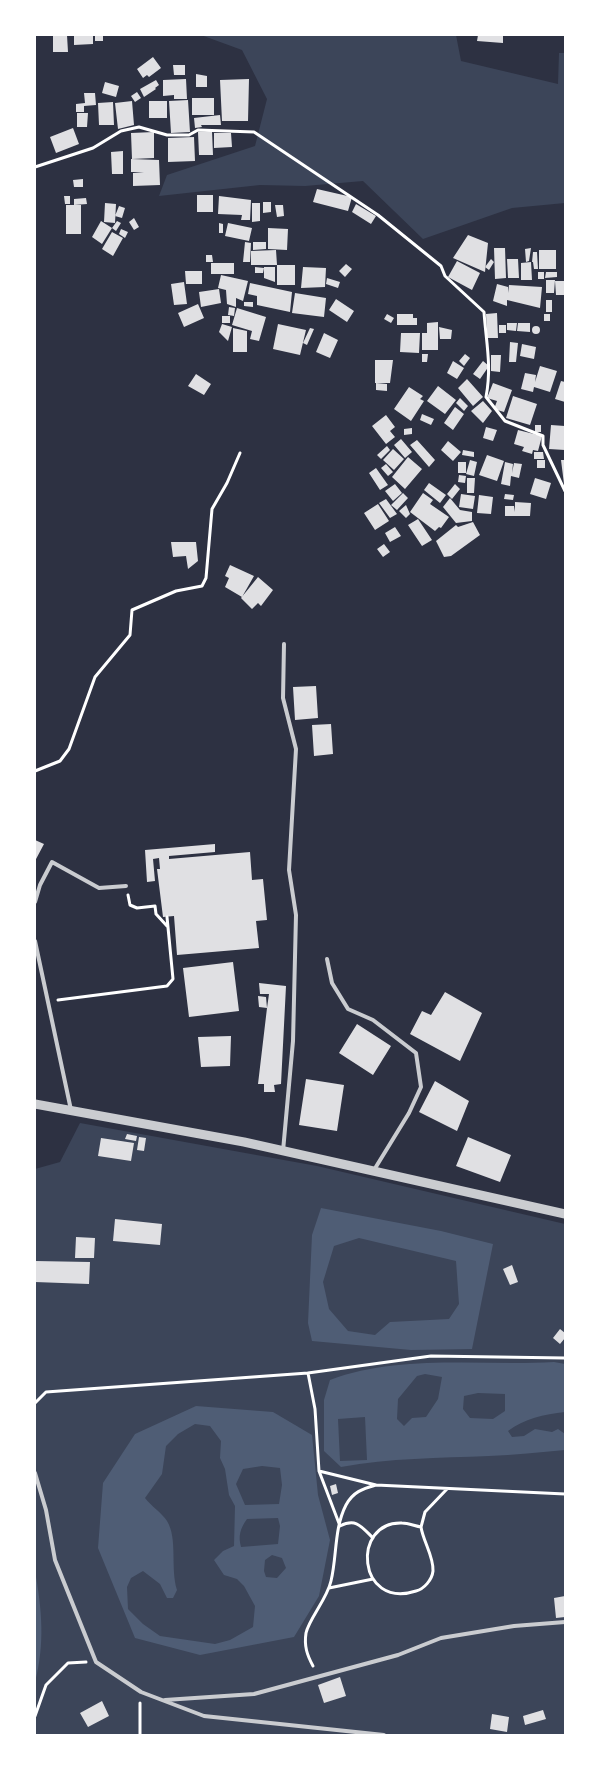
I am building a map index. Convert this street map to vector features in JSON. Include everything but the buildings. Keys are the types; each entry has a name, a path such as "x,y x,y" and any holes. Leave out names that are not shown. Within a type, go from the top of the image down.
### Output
{"street":[{"path":"35,1104 283,1151 565,1214"}],"lane":[{"path":"283,1151 293,1041 296,915 289,870 296,749 283,698 284,644"},
{"path":"35,902 40,885 52,862 99,888 126,886"},
{"path":"35,941 71,1110"},
{"path":"327,959 332,983 348,1008 373,1020 416,1053 421,1087 409,1113 374,1170"},
{"path":"35,1473 46,1510 55,1560 96,1662 140,1692 204,1716 384,1735"},
{"path":"162,1700 254,1694 320,1678 398,1655 441,1638 514,1626 565,1622"}],"path":[{"path":"35,167 93,148 121,131 139,127 167,135 189,135 198,130 254,132 378,215 441,266 445,276 484,312 486,339 490,356 490,376 486,397 505,421 542,436 543,445 565,491"},
{"path":"35,771 60,761 69,749 96,677 130,635 132,610 176,591 202,586 206,578 212,509 227,483 240,453"},
{"path":"126,886 130,905 137,908 155,906 156,914 168,927"},
{"path":"47,1001 167,986 173,979 167,917"},
{"path":"35,1403 46,1392 308,1373 431,1356 565,1358"},
{"path":"308,1373 315,1409 319,1471 340,1526"},
{"path":"319,1471 376,1485 565,1494"},
{"path":"320,1678 306,1653 306,1632 329,1588 340,1526 346,1506 358,1490 376,1485"},
{"path":"421,1527 401,1523 378,1532 373,1538 366,1558 376,1584 390,1593 404,1595 422,1589 433,1571 421,1527 425,1512 447,1488"},
{"path":"340,1526 350,1521 358,1523 373,1538"},
{"path":"329,1588 373,1579"},
{"path":"35,1716 46,1685 68,1663 96,1662"},
{"path":"140,1692 140,1735"}],"shaded area":[{"path":"201,35 456,35 461,61 558,84 559,53 565,53 565,203 512,208 423,239 363,181 305,186 260,185 159,196 167,175 255,146 267,99 242,50"},
{"path":"80,1123 317,1166 565,1224 565,1735 35,1735 35,1169 60,1162"},
{"path":"321,1208 441,1231 493,1244 472,1349 411,1350 312,1341 308,1323 312,1235","holes":["359,1238 456,1261 459,1304 449,1319 390,1322 375,1335 348,1331 329,1309 323,1282 334,1246"]},
{"path":"554,1362 565,1364 565,1412 535,1418 521,1423 508,1431 512,1437 524,1436 535,1429 552,1432 558,1429 565,1434 565,1450 498,1456 396,1460 341,1467 324,1451 324,1400 330,1380 356,1372 412,1364","holes":["425,1374 442,1377 438,1399 426,1417 412,1418 404,1426 397,1419 398,1399 417,1376","478,1393 505,1394 505,1411 493,1419 470,1418 463,1409 464,1396","365,1417 367,1460 340,1461 338,1419"]},
{"path":"196,1406 273,1412 312,1435 318,1495 330,1540 319,1596 294,1637 200,1655 135,1638 98,1548 103,1483 135,1434","holes":["195,1424 210,1426 221,1441 220,1458 225,1469 229,1495 235,1506 234,1546 223,1551 214,1560 224,1575 237,1579 244,1586 255,1606 253,1627 230,1640 215,1644 160,1636 143,1624 128,1609 127,1587 131,1578 143,1571 160,1584 167,1598 173,1598 177,1590 170,1528 165,1518 145,1498 162,1474 166,1446 178,1434","262,1466 280,1468 282,1485 279,1504 245,1505 236,1484 243,1469","278,1518 280,1526 278,1544 241,1547 240,1533 247,1519","272,1555 282,1558 286,1568 277,1578 266,1577 264,1571 265,1560"]},
{"path":"35,1571 39,1599 41,1640 35,1682"}]}
